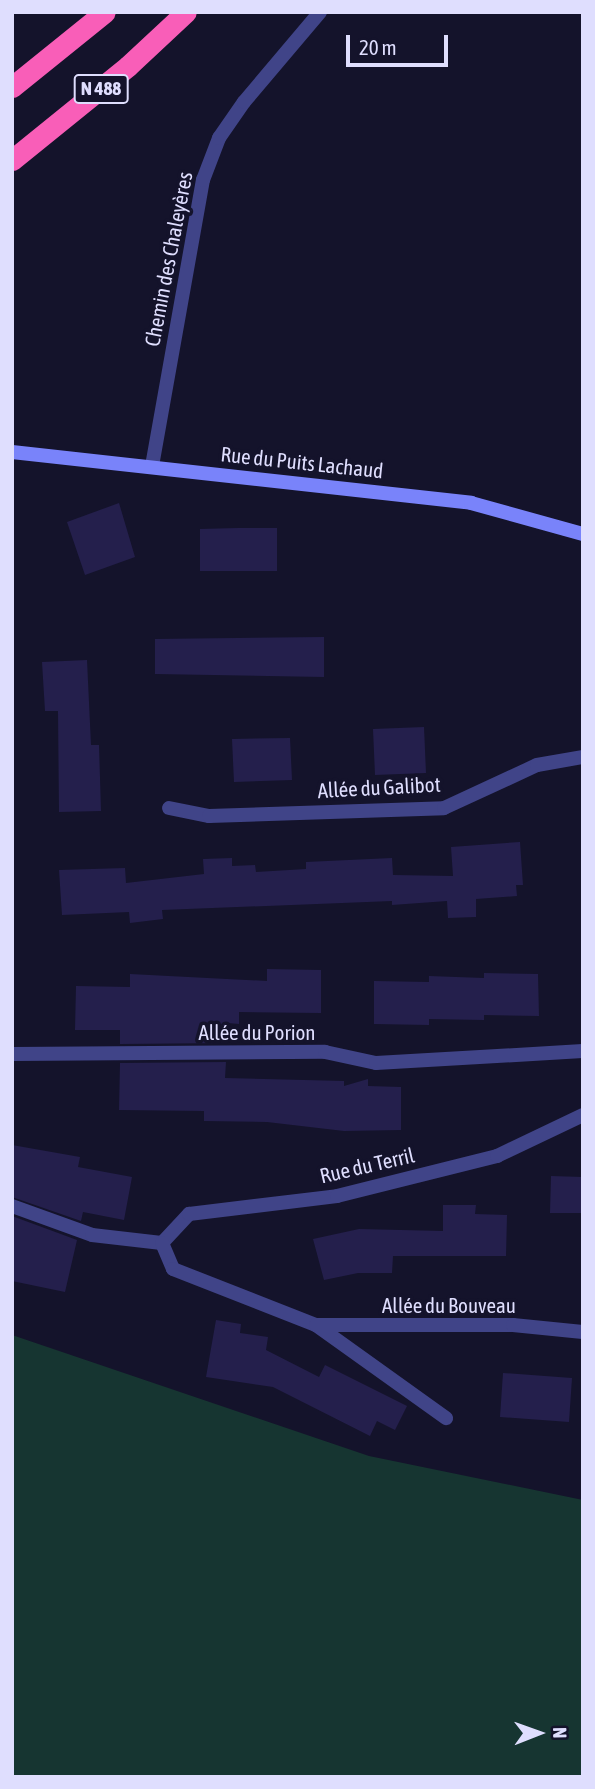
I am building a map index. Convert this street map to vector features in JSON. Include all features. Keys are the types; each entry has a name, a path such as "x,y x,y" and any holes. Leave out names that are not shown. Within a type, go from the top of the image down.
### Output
{"highway":[{"name":"N 488","path":"12,87 105,12"},
{"name":"N 488","path":"12,160 128,66 186,12"}],"street":[{"name":"Chemin des Chaleyères","path":"152,466 203,180 219,138 244,102 320,12"},
{"name":"Rue du Puits Lachaud","path":"12,452 471,503 583,534"},
{"name":"Allée du Galibot","path":"169,808 209,816 444,807 537,765 583,757"},
{"name":"Allée du Porion","path":"12,1054 325,1052 376,1063 583,1051"},
{"name":"Rue du Terril","path":"162,1243 189,1214 337,1196 497,1156 583,1115"},
{"path":"12,1206 92,1236 162,1243"},
{"name":"Allée du Bouveau","path":"162,1243 173,1269 316,1325 446,1418"},
{"name":"Allée du Bouveau","path":"316,1325 513,1325 583,1332"}],"green space":[{"path":"12,1335 369,1456 583,1500 583,1777 12,1777"}],"building":[{"path":"119,503 135,557 85,575 67,522"},
{"path":"277,528 277,571 200,571 200,529"},
{"path":"324,637 324,677 155,674 155,639"},
{"path":"87,660 91,745 99,745 101,811 59,812 58,711 45,711 42,662"},
{"path":"424,727 426,773 375,775 373,729"},
{"path":"290,738 292,780 234,782 232,739"},
{"path":"520,842 523,885 516,885 517,896 476,899 476,917 448,918 447,901 392,905 392,901 162,910 163,919 130,923 129,912 62,915 59,870 125,868 126,883 204,874 203,859 232,858 232,866 255,865 256,872 306,869 306,862 392,858 393,875 453,876 451,847"},
{"path":"267,969 321,970 321,1013 239,1012 239,1024 228,1023 227,1043 120,1044 120,1030 75,1030 76,986 130,987 130,974 267,981"},
{"path":"484,973 538,974 539,1016 484,1015 484,1020 429,1019 429,1025 374,1024 374,981 429,982 429,976 484,978"},
{"path":"226,1062 225,1078 344,1081 344,1086 368,1079 368,1086 401,1087 401,1130 344,1131 267,1122 204,1121 204,1111 119,1110 120,1063"},
{"path":"12,1145 80,1157 78,1167 132,1177 124,1220 83,1212 81,1221 12,1197"},
{"path":"551,1176 583,1177 583,1213 550,1213"},
{"path":"443,1205 476,1205 475,1214 507,1215 506,1256 393,1256 392,1273 358,1273 324,1280 313,1239 359,1229 443,1231"},
{"path":"12,1216 77,1240 65,1292 12,1281"},
{"path":"216,1320 241,1324 240,1333 268,1337 266,1350 319,1377 325,1365 407,1406 395,1430 377,1421 370,1436 273,1387 206,1377"},
{"path":"503,1373 572,1378 569,1422 500,1417"}]}
